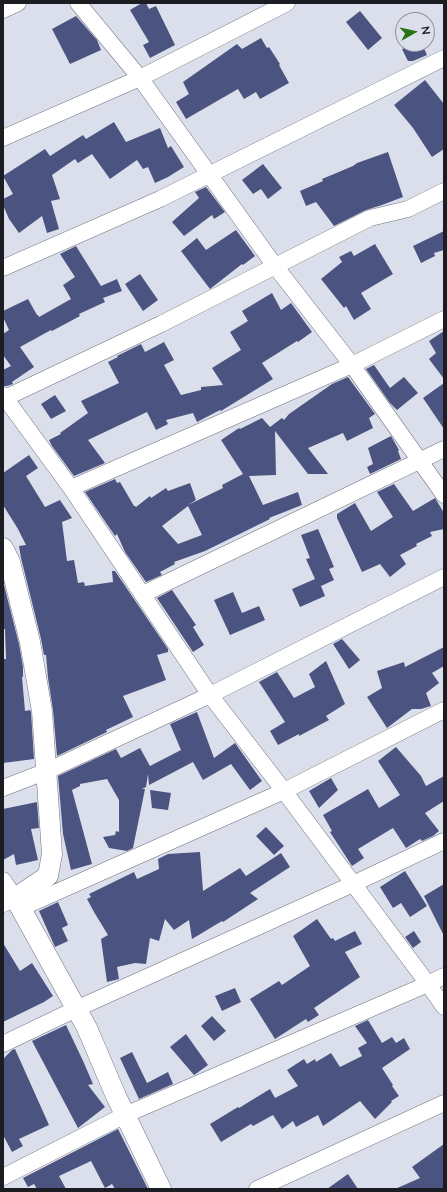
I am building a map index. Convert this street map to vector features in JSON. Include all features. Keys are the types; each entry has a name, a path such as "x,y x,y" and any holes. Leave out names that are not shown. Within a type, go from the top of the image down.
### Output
{"street":[{"path":"3,10 18,3"},
{"path":"78,3 140,78 275,266 352,365 444,495"},
{"path":"3,138 140,78 287,3"},
{"path":"3,268 160,200 444,58"},
{"path":"444,191 408,209 370,218 161,324 4,397 70,488 210,695 284,791 444,1007"},
{"path":"70,488 352,365 444,319"},
{"path":"143,594 444,449"},
{"path":"5,558 30,642 42,711 52,854 48,876 13,903"},
{"path":"3,788 47,771 210,695 444,577"},
{"path":"13,903 284,791 444,710"},
{"path":"3,1044 76,1009 353,884 444,841"},
{"path":"3,880 13,903 87,1028 125,1115 161,1189"},
{"path":"3,1177 125,1115 444,976"},
{"path":"257,1189 444,1103"}],"building":[{"path":"142,3 146,3 149,9 156,6 175,45 150,58 143,45 149,42 130,10"},
{"path":"360,11 382,38 368,50 346,22"},
{"path":"76,16 97,40 101,50 70,64 52,29"},
{"path":"261,38 280,64 279,65 289,83 260,99 256,92 244,99 238,89 186,119 176,102 189,94 183,82 237,44 242,49"},
{"path":"404,52 426,52 427,55 413,61 408,61"},
{"path":"425,80 444,104 444,149 432,157 413,128 394,105"},
{"path":"114,122 126,142 160,128 168,148 171,146 184,167 155,183 148,167 143,169 137,160 110,179 92,154 78,163 75,159 52,175 60,199 51,201 59,229 47,233 42,216 19,233 9,219 3,205 3,199 13,194 3,176 45,149 50,156 83,135 86,139"},
{"path":"388,152 403,197 366,210 334,226 316,202 306,206 300,191 357,163"},
{"path":"263,164 282,188 268,199 261,189 253,194 242,180"},
{"path":"206,187 225,212 214,219 212,215 184,236 172,222 199,198 195,192"},
{"path":"236,230 255,256 243,265 242,264 210,289 181,251 197,238 206,250"},
{"path":"444,231 444,250 434,253 435,256 421,263 413,246"},
{"path":"375,244 393,274 361,293 371,309 354,320 346,306 344,308 321,279 342,262 339,257 351,251 354,256"},
{"path":"76,246 101,286 117,279 122,291 103,298 105,302 79,314 80,316 20,347 34,367 12,382 13,384 3,386 3,370 11,366 3,355 3,334 9,330 3,317 3,311 28,299 39,317 71,299 63,285 75,277 60,254"},
{"path":"140,274 158,300 143,311 125,284"},
{"path":"272,293 281,310 291,303 312,332 262,363 273,379 221,411 220,410 197,422 193,413 166,420 168,424 156,430 147,412 88,440 105,463 74,476 49,440 61,434 60,433 88,413 81,401 119,383 108,362 141,344 145,352 164,342 174,360 164,365 181,395 201,390 201,387 223,385 212,368 241,350 230,332 248,321 242,311"},
{"path":"444,331 444,379 429,359 436,353 429,341"},
{"path":"374,365 390,388 404,377 418,393 397,410 390,403 366,369"},
{"path":"348,377 375,414 369,418 373,428 347,441 343,433 308,448 328,474 308,474 275,431 276,475 249,476 263,505 298,492 302,505 269,518 270,519 205,551 174,562 175,564 160,572 162,575 146,582 125,552 117,534 115,536 85,492 115,479 117,483 120,482 136,507 150,496 151,498 166,488 168,491 190,483 196,500 188,505 223,488 222,485 243,474 221,440 239,428 240,429 262,418 270,427 282,418 284,420 289,414 332,384","holes":["188,506 202,535 178,544 162,526"]},
{"path":"444,383 444,429 423,398"},
{"path":"55,395 66,411 51,419 41,404"},
{"path":"391,436 399,450 401,459 370,474 367,467 373,464 368,448"},
{"path":"29,455 38,468 26,476 45,507 60,500 72,518 62,522 67,561 74,560 78,583 84,582 85,586 113,582 112,571 115,571 168,649 168,652 157,655 166,680 123,696 133,717 106,730 107,732 57,756 46,655 44,655 19,546 26,545 3,505 3,473"},
{"path":"394,484 413,511 435,498 444,513 444,529 430,532 432,536 416,544 417,546 400,555 406,564 390,577 380,564 362,572 337,518 337,514 355,503 371,531 393,517 377,492"},
{"path":"318,529 334,567 329,569 334,580 321,586 325,596 300,607 292,589 315,579 306,559 310,558 301,535"},
{"path":"3,581 19,644 23,667 22,677 25,711 30,710 31,712 34,759 3,763 3,659 6,659 5,629 3,629"},
{"path":"172,590 196,625 193,627 204,645 193,652 157,598"},
{"path":"233,592 242,613 259,606 265,620 230,635 214,600"},
{"path":"342,639 360,660 349,669 333,644"},
{"path":"444,647 444,666 432,673 439,683 426,693 431,706 421,709 412,709 387,728 367,697 382,688 377,671 404,662 405,667"},
{"path":"326,661 345,704 326,716 329,720 278,745 270,731 285,722 259,682 277,672 294,698 315,687 309,674"},
{"path":"197,712 214,758 235,743 262,781 250,790 231,764 203,780 193,762 149,785 148,774 146,787 142,789 145,789 133,848 127,851 109,848 103,837 115,835 116,831 119,832 119,800 107,779 80,784 80,786 72,790 92,864 71,870 63,834 58,776 116,749 121,758 140,748 150,766 181,750 170,724"},
{"path":"396,747 421,776 426,786 444,776 444,801 425,813 439,831 433,836 422,841 420,839 406,848 393,828 358,849 364,858 352,866 330,832 332,831 323,815 368,789 379,808 400,795 378,761"},
{"path":"331,778 338,790 319,808 309,791"},
{"path":"150,790 171,793 168,810 152,808"},
{"path":"37,802 39,828 31,829 38,860 16,865 14,854 3,860 3,809"},
{"path":"266,827 284,846 274,855 256,836"},
{"path":"200,852 203,891 240,868 246,876 281,853 290,867 250,893 258,899 223,922 222,921 192,939 189,920 174,930 165,919 159,941 150,938 146,964 135,963 117,967 119,979 107,982 101,939 108,935 87,899 91,897 89,894 134,872 137,879 159,869 158,859 168,854"},
{"path":"405,871 427,906 410,917 401,903 393,908 380,887"},
{"path":"444,884 444,936 424,896"},
{"path":"58,902 68,925 62,928 68,941 55,947 39,911"},
{"path":"317,919 331,939 333,938 335,941 355,931 362,944 345,952 360,977 314,1008 319,1015 308,1022 306,1019 275,1039 250,999 279,981 282,985 310,966 293,936"},
{"path":"414,931 421,942 413,948 405,937"},
{"path":"3,943 20,971 32,963 53,996 3,1022"},
{"path":"235,988 241,1002 222,1011 215,996"},
{"path":"212,1016 226,1031 214,1041 201,1026"},
{"path":"368,1020 382,1043 392,1037 396,1043 404,1038 410,1049 382,1068 399,1096 391,1101 392,1102 375,1119 360,1101 323,1126 318,1115 296,1127 293,1121 282,1129 273,1115 253,1126 251,1124 221,1142 210,1124 270,1089 275,1098 298,1086 287,1070 304,1059 307,1064 315,1059 316,1062 331,1053 340,1067 362,1056 358,1048 367,1043 355,1026"},
{"path":"66,1025 93,1084 88,1085 105,1107 78,1128 32,1041"},
{"path":"186,1034 208,1065 194,1075 170,1047"},
{"path":"15,1049 49,1125 19,1139 23,1146 12,1152 3,1135 3,1059"},
{"path":"132,1052 147,1083 168,1072 173,1084 139,1099 120,1058"},
{"path":"118,1129 148,1189 115,1189 112,1184 105,1188 91,1161 59,1176 66,1189 37,1189 34,1184 28,1187 23,1178"},
{"path":"444,1144 444,1189 395,1189 420,1178 412,1167"},
{"path":"348,1174 358,1189 327,1189"}]}
